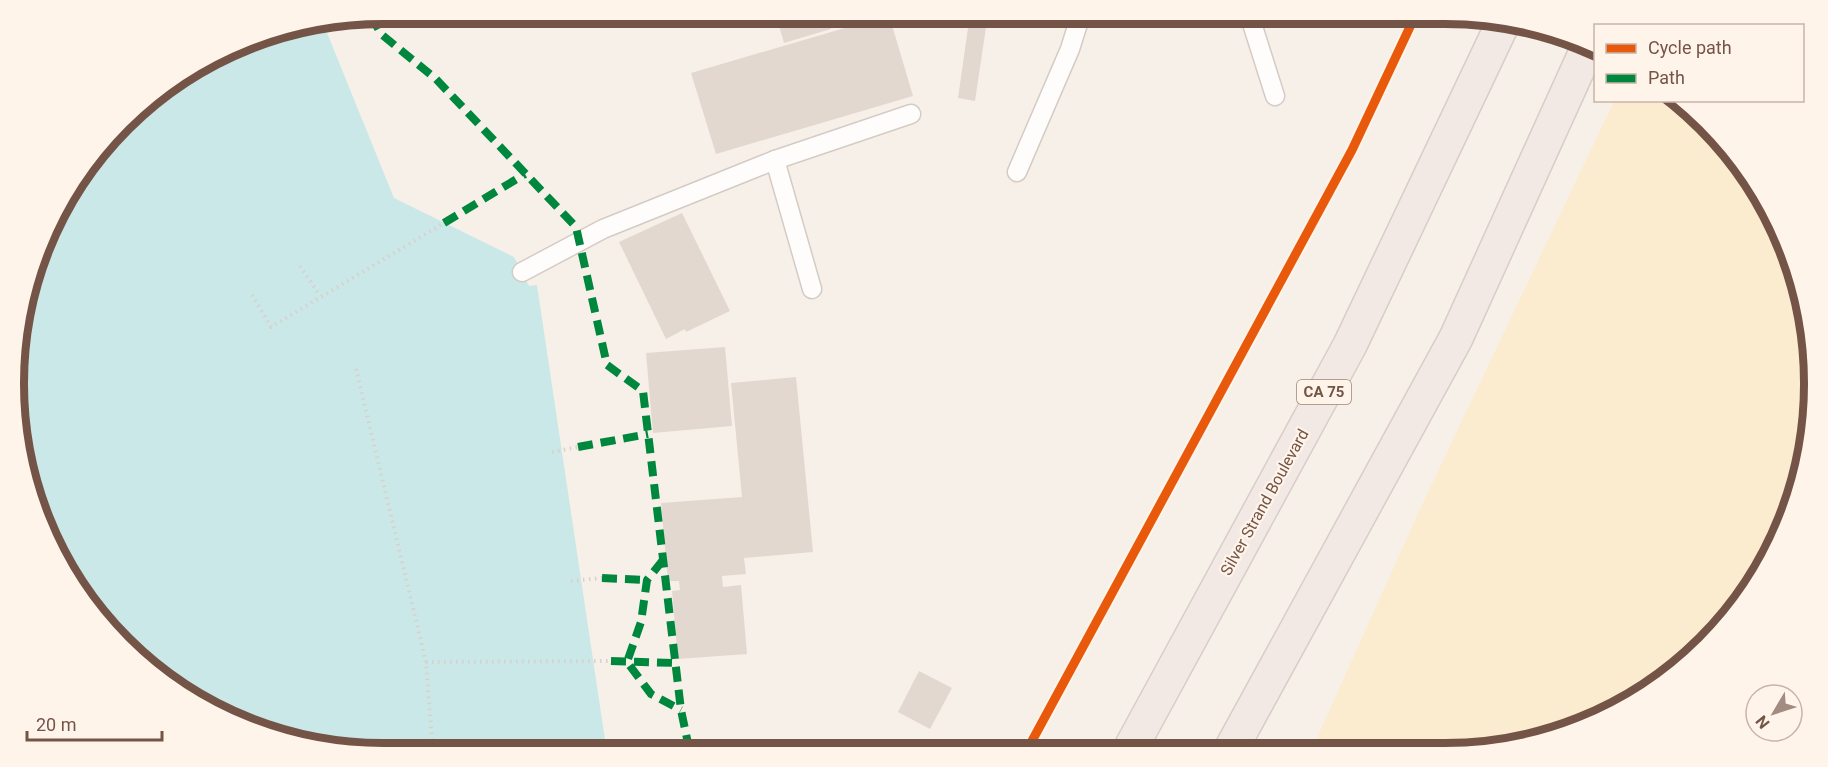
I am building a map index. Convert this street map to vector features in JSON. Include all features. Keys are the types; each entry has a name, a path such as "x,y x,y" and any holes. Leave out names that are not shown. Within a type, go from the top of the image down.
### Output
{"highway":[{"name":"Silver Strand Boulevard","path":"1133,743 1350,345 1500,29"},
{"path":"1234,743 1456,338 1585,53"}],"lane":[{"path":"1017,172 1070,48 1078,24"},
{"path":"1252,24 1275,96"},
{"path":"522,273 603,229 775,160 911,114"},
{"path":"775,160 812,289"}],"path":[{"path":"252,295 271,327 444,223"},
{"path":"300,266 320,296"},
{"path":"356,369 426,662 432,743"},
{"path":"552,452 578,447"},
{"path":"571,581 602,578"},
{"path":"426,662 611,661"}],"sand":[{"path":"1614,102 1668,102 1715,146 1756,204 1777,246 1797,313 1804,384 1801,430 1792,477 1785,499 1756,563 1715,621 1682,654 1624,695 1582,716 1538,731 1491,740 1445,743 1315,743 1420,509"}],"water":[{"path":"325,29 394,198 514,257 529,286 537,285 606,743 360,742 313,736 268,724 204,695 146,654 113,621 72,563 43,499 36,477 27,430 25,360 36,290 61,224 98,165 113,146 146,113 204,72 268,43"}],"building":[{"path":"778,24 829,24 831,29 784,43"},
{"path":"858,24 892,24 913,96 716,154 691,73"},
{"path":"969,24 987,24 975,101 958,98"},
{"path":"682,213 730,311 666,339 619,242"},
{"path":"725,347 732,426 653,433 646,353"},
{"path":"796,377 813,552 744,558 746,574 722,576 723,587 741,585 747,654 678,659 672,591 680,590 679,581 668,581 661,503 742,497 731,383"},
{"path":"919,671 952,688 930,729 898,712"}],"marked path":[{"path":"376,24 381,34 436,79 576,227 607,365 643,391 681,710 688,743"},
{"path":"444,223 525,174"},
{"path":"578,447 648,434"},
{"path":"663,560 647,580 641,622 627,662 651,694 681,710"},
{"path":"602,578 647,580"},
{"path":"611,661 676,663"}],"cycle path":[{"path":"1031,743 1352,150 1411,24"}]}
